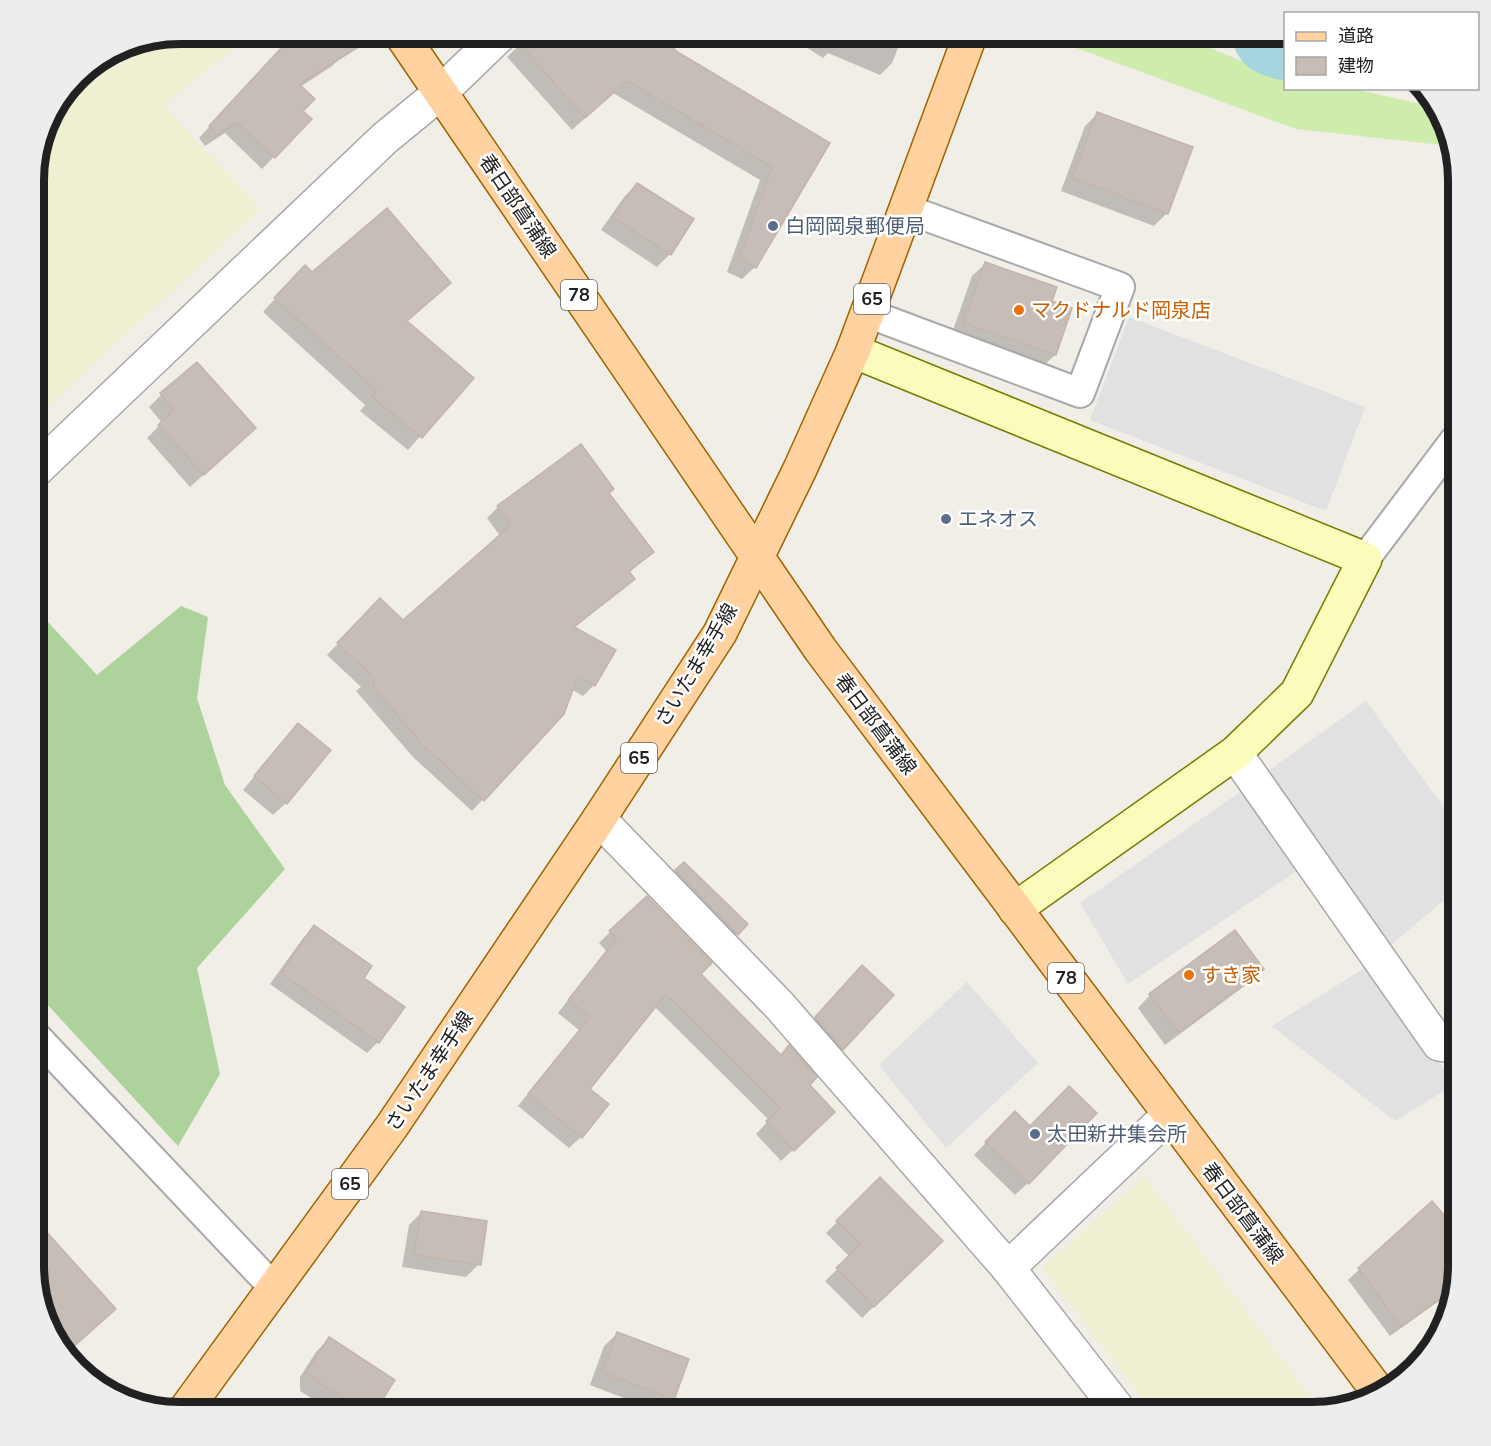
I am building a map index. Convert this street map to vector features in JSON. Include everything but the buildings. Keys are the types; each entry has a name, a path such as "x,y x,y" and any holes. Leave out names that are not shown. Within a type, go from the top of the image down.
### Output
{"main road":[{"name":"春日部菖蒲線","path":"407,44 820,649 1374,1387"},
{"name":"さいたま幸手線","path":"191,1402 392,1126 720,633 758,558 853,351 967,44"}],"street":[{"path":"44,463 386,138 440,93 491,44"},
{"path":"853,351 1365,560 1298,693 1235,753 1015,909"},
{"path":"1235,753 1439,1044 1448,1045"},
{"path":"598,819 779,1005 1008,1269 1112,1402"},
{"path":"1008,1269 1169,1115"}],"lane":[{"path":"867,313 1080,393 1120,287 906,209"},
{"path":"1365,560 1448,449"},
{"path":"44,1045 274,1288"}],"green space":[{"path":"179,44 239,44 163,106 261,209 44,410 45,162 48,144 58,119 66,104 90,77 111,62 144,48"},
{"path":"1066,44 1201,44 1246,63 1284,72 1284,90 1359,90 1425,105 1437,127 1443,145 1296,129"},
{"path":"181,606 208,617 197,698 225,785 285,869 197,968 220,1074 178,1146 44,1001 44,618 97,675"},
{"path":"1145,1177 1314,1402 1146,1402 1042,1268"}],"shaded area":[{"path":"1129,317 1365,407 1326,511 1090,420"},
{"path":"1366,701 1448,813 1448,897 1391,945 1267,772"},
{"path":"1243,790 1300,869 1128,984 1080,903"},
{"path":"1368,966 1448,1075 1448,1088 1395,1121 1272,1026"},
{"path":"967,982 1038,1063 946,1148 879,1065"}],"place":[{"name":"白岡岡泉郵便局","path":"773,226"},
{"name":"マクドナルド岡泉店","path":"1019,310"},
{"name":"エネオス","path":"946,519"},
{"name":"すき家","path":"1189,975"},
{"name":"太田新井集会所","path":"1035,1134"}]}
